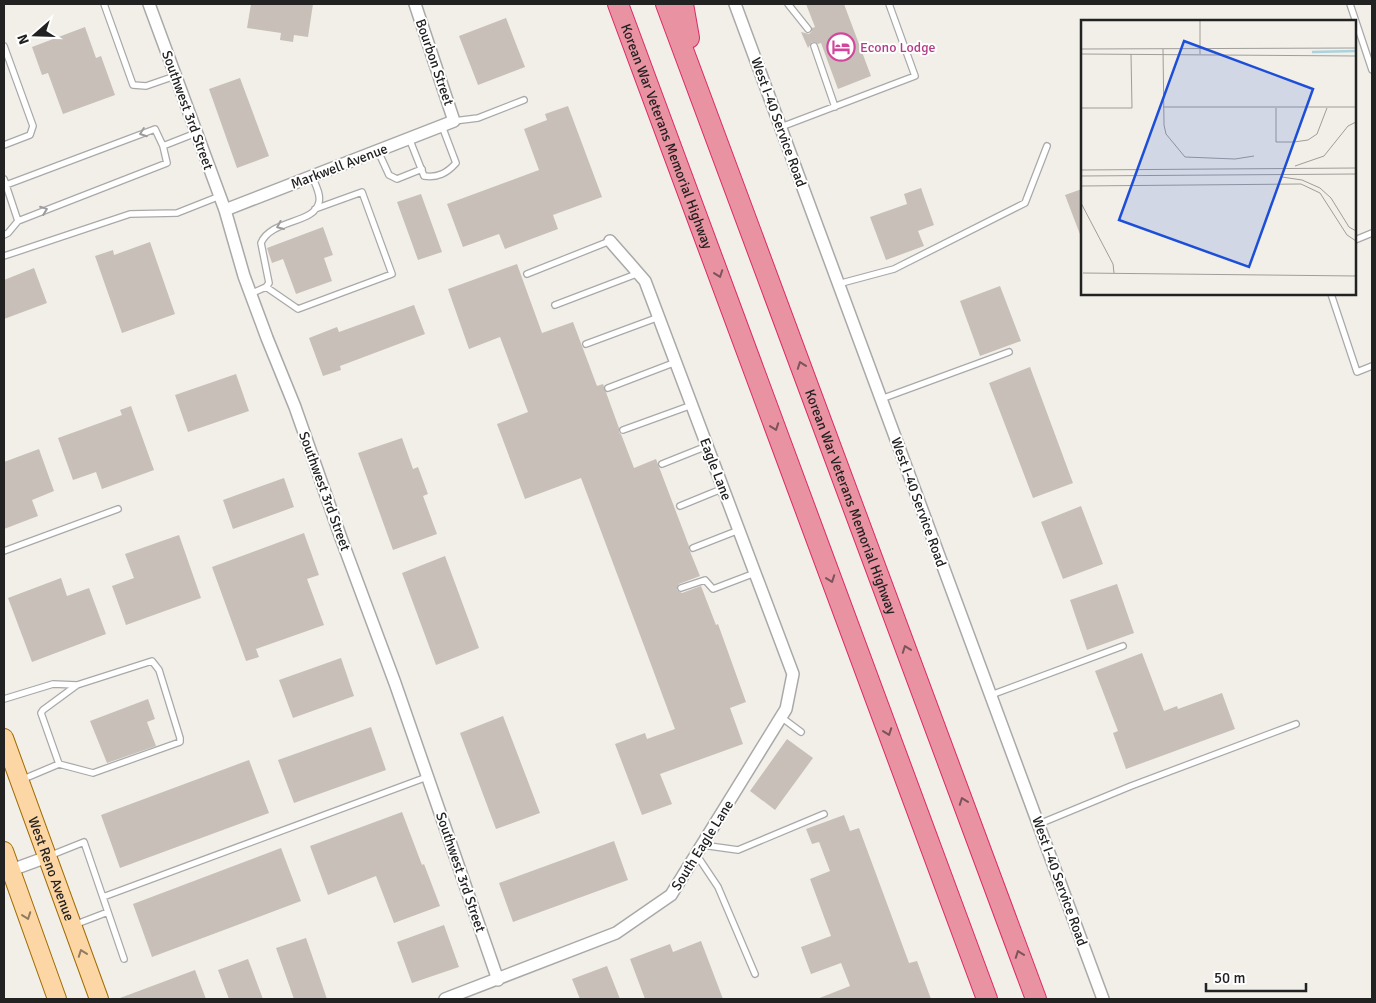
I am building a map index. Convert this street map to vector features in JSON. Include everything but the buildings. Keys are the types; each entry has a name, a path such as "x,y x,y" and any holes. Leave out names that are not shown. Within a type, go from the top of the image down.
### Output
{"highway":[{"name":"Korean War Veterans Memorial Highway","path":"666,4 1036,999"},
{"path":"683,4 700,94"},
{"name":"Korean War Veterans Memorial Highway","path":"619,9 987,999"}],"main road":[{"name":"West Reno Avenue","path":"4,738 98,999"},
{"path":"4,851 7,872 57,999"}],"street":[{"name":"Southwest 3rd Street","path":"149,4 225,210 250,294 295,408 428,776 498,980"},
{"name":"Bourbon Street","path":"415,4 454,121"},
{"name":"West I-40 Service Road","path":"735,4 1103,999"},
{"name":"Markwell Avenue","path":"225,210 454,121"},
{"name":"Eagle Lane","path":"610,241 645,281 793,674 784,713"},
{"name":"South Eagle Lane","path":"445,999 616,933 671,895 784,713"},
{"path":"7,872 47,857"}],"lane":[{"path":"104,4 133,85 146,86 175,76"},
{"path":"788,4 808,29"},
{"path":"781,127 915,76 889,4"},
{"path":"1350,4 1355,20"},
{"path":"1356,22 1372,70"},
{"path":"4,46 33,126 30,135 4,145"},
{"path":"814,46 835,107"},
{"path":"454,121 478,118 524,100"},
{"path":"410,138 424,176 434,178 449,172 456,163 442,126"},
{"path":"4,235 8,233 18,220 167,163 163,146 155,129 5,182 18,220"},
{"path":"163,146 196,133"},
{"path":"838,284 894,268 1025,203 1047,146"},
{"path":"378,151 389,176 397,179 422,169"},
{"path":"250,294 266,287 269,283 261,243 263,237 271,230 311,214 319,203 319,195 312,176"},
{"path":"266,287 298,309 392,274 362,192 315,209"},
{"path":"4,256 130,214 177,212 220,196"},
{"path":"1356,240 1372,233"},
{"path":"527,274 610,241"},
{"path":"555,305 639,274"},
{"path":"1330,295 1357,372 1372,366"},
{"path":"586,344 659,317"},
{"path":"881,399 1009,352"},
{"path":"608,388 676,362"},
{"path":"623,430 692,405"},
{"path":"662,464 707,446"},
{"path":"680,506 724,488"},
{"path":"4,551 118,509"},
{"path":"693,548 739,530"},
{"path":"681,588 705,580 714,589 755,573"},
{"path":"991,695 1123,646"},
{"path":"19,780 59,764 93,773 180,742 159,670 152,661 77,685 41,713 59,764"},
{"path":"4,699 53,684 77,685"},
{"path":"784,713 801,732"},
{"path":"1039,824 1131,786 1296,724"},
{"path":"103,898 428,776"},
{"path":"755,974 718,887 699,850 738,850 824,814"},
{"path":"47,857 84,842 124,959"},
{"path":"72,926 108,912"}],"place":[{"name":"Econo Lodge","path":"841,47"}]}
